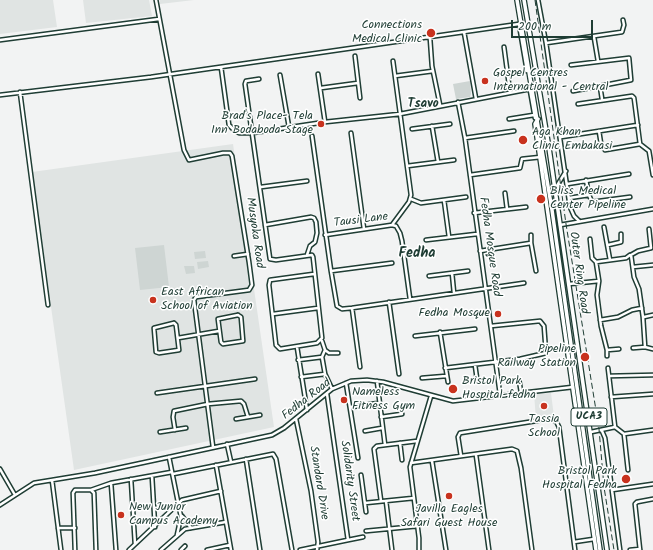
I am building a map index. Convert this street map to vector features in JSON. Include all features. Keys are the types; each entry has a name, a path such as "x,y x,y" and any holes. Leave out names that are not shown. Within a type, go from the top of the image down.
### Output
{"main road":[{"name":"Outer Ring Road","path":"517,0 537,120 600,550"},
{"name":"Outer Ring Road","path":"524,0 570,284 607,550"},
{"name":"UCA3","path":"537,120 540,157 565,312 596,550"}],"street":[{"path":"156,0 169,75"},
{"path":"538,0 561,137 569,198 574,216 579,221"},
{"path":"0,40 159,19"},
{"path":"546,43 622,32 624,26 623,20"},
{"path":"0,95 169,75 519,24 531,88 534,115 537,120"},
{"path":"464,32 476,99"},
{"path":"594,37 598,62"},
{"path":"430,38 433,71 440,105"},
{"path":"504,47 510,92"},
{"path":"355,56 360,98"},
{"path":"571,65 628,58 632,78 628,81 573,91"},
{"path":"392,225 411,200 393,62"},
{"path":"221,67 229,125 236,132 252,133 325,122 400,114 531,88"},
{"path":"395,76 433,71"},
{"path":"318,74 325,122"},
{"name":"Musyoka Road","path":"169,75 184,150 189,160 223,153 230,153 232,156 248,254 251,288 249,290 195,299 198,335 213,447"},
{"path":"280,75 288,127"},
{"path":"259,79 245,82 261,187 265,225 272,260 312,255 322,341 325,350 329,353 338,353"},
{"path":"320,88 358,83"},
{"path":"600,86 602,99"},
{"path":"20,92 48,305"},
{"path":"578,104 602,99 632,96 634,98 640,144 649,151 653,175"},
{"name":"Fedha Mosque Road","path":"458,102 465,138 500,394"},
{"path":"509,119 534,115"},
{"path":"412,129 450,124"},
{"path":"561,137 638,125"},
{"path":"432,126 438,162"},
{"path":"465,138 514,131"},
{"path":"599,131 601,144 607,150 640,144"},
{"path":"351,133 364,229"},
{"path":"312,136 325,235 336,303 342,309 524,283"},
{"path":"470,175 520,168 522,160 540,157"},
{"path":"407,166 454,160"},
{"path":"555,189 566,170"},
{"path":"567,184 629,174"},
{"path":"261,187 307,180"},
{"path":"586,180 588,195 592,202 630,197"},
{"path":"505,193 507,209"},
{"path":"569,198 588,195"},
{"path":"411,200 421,203 466,197"},
{"path":"444,200 449,237"},
{"path":"474,212 526,207"},
{"path":"560,226 579,221 653,209"},
{"path":"265,225 311,217 314,218 317,233 315,242 310,246 307,255"},
{"name":"Tausi Lane","path":"325,235 392,225 396,226 400,233 410,299"},
{"path":"604,227 610,260"},
{"path":"596,262 628,258 638,251 651,248 649,229"},
{"path":"426,240 477,234"},
{"path":"608,245 621,242 621,234"},
{"path":"531,235 536,271"},
{"path":"590,239 592,258 596,262 599,281 597,295 607,356"},
{"path":"480,251 531,243"},
{"path":"234,256 248,254"},
{"path":"631,255 634,277 639,289 642,308 645,347"},
{"path":"332,271 392,263"},
{"path":"633,267 653,265"},
{"path":"429,276 468,271"},
{"path":"452,273 454,293"},
{"path":"314,274 270,280 272,314 277,347 282,349 322,341"},
{"path":"570,284 599,281"},
{"path":"389,302 399,374"},
{"path":"272,314 318,308"},
{"path":"352,308 360,367"},
{"path":"600,320 618,317 632,310 642,308"},
{"path":"238,315 241,316 244,339 242,342 223,344 219,331 219,318 238,315"},
{"path":"643,317 653,316"},
{"path":"445,368 545,355 547,351 544,326 539,320 491,326"},
{"path":"175,324 178,338 179,350 159,353 156,352 153,330 155,327 175,324"},
{"path":"415,336 475,329"},
{"path":"178,338 219,331"},
{"path":"440,332 448,382"},
{"path":"297,347 307,410"},
{"path":"633,348 645,347 653,349"},
{"path":"606,350 619,349"},
{"path":"325,350 322,357 325,374 332,389"},
{"path":"298,360 322,357"},
{"path":"475,365 477,379"},
{"path":"608,368 615,427 624,434 653,431"},
{"path":"301,377 325,374"},
{"path":"609,376 653,375"},
{"path":"422,378 446,376"},
{"path":"156,393 255,379"},
{"name":"Fedha Road","path":"0,505 34,483 76,477 272,435 296,419 332,389 346,383 360,380 377,381 454,401 500,394 574,387"},
{"path":"519,380 521,392"},
{"path":"377,381 382,428 386,445"},
{"path":"346,383 358,458"},
{"name":"Solidarity Street","path":"300,550 348,540 327,393"},
{"path":"611,397 653,394"},
{"path":"419,550 418,526 410,473 417,441 431,396"},
{"path":"175,430 173,415 174,411 208,404 242,401 248,417"},
{"path":"351,407 379,403"},
{"path":"381,417 402,414"},
{"path":"236,419 260,415"},
{"name":"Standard Drive","path":"296,419 303,446 318,546 317,550"},
{"path":"461,456 458,437 460,433 548,419 556,421 559,427 575,550"},
{"path":"591,432 599,429 602,431 615,427"},
{"path":"160,432 186,428"},
{"path":"365,430 382,428"},
{"path":"602,431 605,438 620,550"},
{"path":"624,434 628,470"},
{"path":"381,502 373,451 377,446 417,441"},
{"path":"400,443 402,460"},
{"path":"227,444 232,462"},
{"path":"411,463 512,449 519,453 532,550"},
{"path":"75,550 74,492 92,490 112,483 132,479 172,473 270,454 275,456 292,550"},
{"path":"476,455 489,550"},
{"path":"169,457 179,504 180,514 177,535"},
{"path":"246,459 260,550"},
{"path":"432,461 446,550"},
{"path":"216,465 231,550"},
{"path":"0,469 15,495"},
{"path":"361,475 366,512"},
{"path":"152,476 155,527"},
{"path":"132,479 135,544"},
{"path":"52,480 61,550"},
{"path":"112,483 116,550"},
{"path":"612,490 653,484"},
{"path":"92,490 94,493 96,550"},
{"path":"129,550 182,500 221,491"},
{"path":"365,503 414,498"},
{"path":"630,550 640,550 635,504 637,502 653,499"},
{"path":"386,501 392,550"},
{"path":"180,514 191,528"},
{"path":"161,550 185,529 226,522"},
{"path":"366,531 418,526"},
{"path":"58,528 74,528"},
{"path":"348,540 363,537"},
{"path":"574,542 595,539"},
{"path":"207,550 230,545"},
{"path":"181,550 185,546"}],"shaded area":[{"path":"0,0 53,0 57,27 0,34"},
{"path":"83,0 149,0 152,16 86,23"},
{"path":"160,0 194,0 160,4"},
{"path":"470,81 470,97 456,99 453,84"},
{"name":"East African School of Aviation","path":"233,144 274,427 74,470 32,172"},
{"path":"164,245 169,287 140,290 135,248"},
{"path":"205,251 206,258 195,259 194,252"},
{"path":"208,261 209,267 198,269 197,262"},
{"path":"184,266 194,266 195,273 186,274"},
{"name":"Tassia School","path":"551,393 554,417 536,419 534,394"}],"railway":[{"path":"535,0 566,224 599,429 604,487 614,550"}],"place":[{"name":"Connections Medical Clinic","path":"431,33"},
{"name":"Gospel Centres International - Central","path":"485,81"},
{"name":"Brad's Place- Tela Inn Bodaboda Stage","path":"321,124"},
{"name":"Aga Khan Clinic Embakasi","path":"523,140"},
{"name":"Bliss Medical Center Pipeline","path":"541,199"},
{"name":"East African School of Aviation","path":"153,300"},
{"name":"Fedha Mosque","path":"498,314"},
{"name":"Pipeline Railway Station","path":"585,357"},
{"name":"Bristol Park Hospital-fedha","path":"453,389"},
{"name":"Nameless Fitness Gym","path":"344,400"},
{"name":"Tassia School","path":"544,406"},
{"name":"Bristol Park Hospital Fedha","path":"626,479"},
{"name":"Javilla Eagles Safari Guest House","path":"449,496"},
{"name":"New Junior Campus Academy","path":"121,515"}],"district":[{"name":"Tsavo","path":"423,105"},
{"name":"Fedha","path":"417,255"}]}
